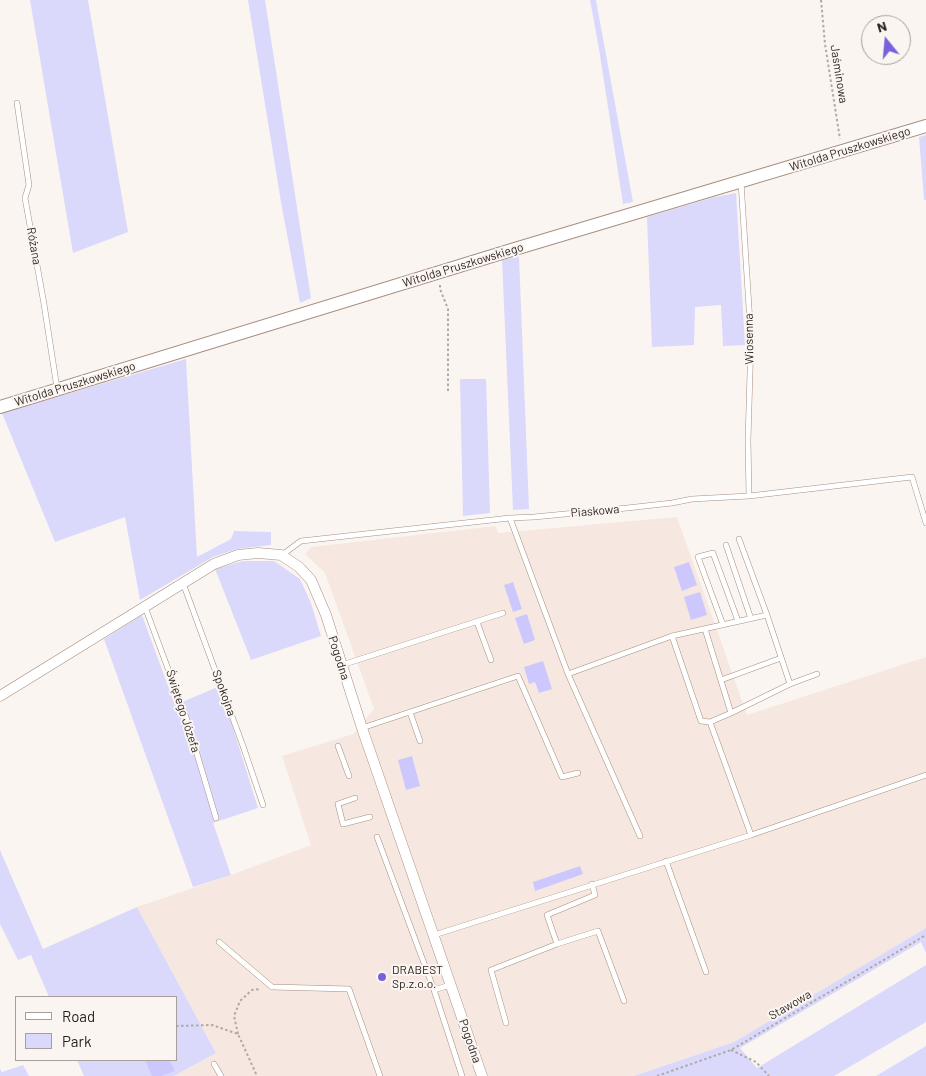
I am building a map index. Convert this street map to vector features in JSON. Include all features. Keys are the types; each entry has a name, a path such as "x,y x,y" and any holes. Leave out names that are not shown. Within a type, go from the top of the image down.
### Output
{"street":[{"name":"Witolda Pruszkowskiego","path":"0,407 439,272 926,126"},
{"name":"Pogodna","path":"0,696 214,564 238,555 258,553 281,556 299,567 311,580 326,615 362,728 482,1076"}],"lane":[{"name":"Różana","path":"17,103 29,185 25,198 57,390"},
{"name":"Wiosenna","path":"741,181 751,339 748,440 749,496"},
{"name":"Piaskowa","path":"281,556 301,541 510,518 628,508 692,499 749,496 912,477 926,523"},
{"path":"510,518 568,674 640,836"},
{"path":"739,539 790,684"},
{"path":"726,545 751,618"},
{"path":"723,625 698,557 713,553 738,622"},
{"name":"Spokojna","path":"183,582 263,805"},
{"name":"Świętego Józefa","path":"145,606 186,717 216,818"},
{"path":"342,666 503,613"},
{"path":"568,674 672,636 767,615"},
{"path":"477,622 491,660"},
{"path":"705,629 731,713"},
{"path":"672,636 701,721 710,722 790,684 817,674"},
{"path":"720,680 781,658"},
{"path":"362,728 518,676 562,777 578,773"},
{"path":"410,712 420,741"},
{"path":"710,722 751,835"},
{"path":"338,746 349,776"},
{"path":"434,935 751,835 926,775"},
{"path":"355,798 338,804 343,824 370,818"},
{"path":"376,837 434,990 462,1076"},
{"path":"666,861 706,972"},
{"path":"557,944 547,915 595,895 592,884"},
{"path":"506,1023 491,970 557,944 598,931 624,1001"},
{"path":"219,942 272,987 349,989 380,1076"},
{"path":"434,990 450,984"},
{"path":"214,1064 220,1076"}],"path":[{"name":"Jaśminowa","path":"821,0 825,44 842,151"},
{"path":"439,272 440,289 448,309 448,391"},
{"name":"Stawowa","path":"657,1076 731,1050 926,935"},
{"path":"257,1076 238,1034 234,1016 240,1001 252,990 272,987"},
{"path":"178,1026 212,1025 238,1034"},
{"path":"731,1050 756,1062 769,1076"}],"shaded area":[{"path":"677,517 747,715 926,657 926,928 734,1042 634,1076 174,1076 216,1053 137,907 311,845 282,756 353,734 374,709 325,573 305,554 311,547 496,526 498,533"},
{"path":"689,562 697,585 682,591 674,567"},
{"path":"513,582 522,609 513,612 504,585"},
{"path":"700,592 707,615 691,620 684,597"},
{"path":"527,614 535,640 524,644 515,618"},
{"path":"543,661 552,689 539,693 535,682 529,684 524,667"},
{"path":"412,756 420,786 406,790 398,760"},
{"path":"580,866 583,874 535,891 533,882"},
{"path":"145,1061 170,1061 175,1071 161,1076 152,1076"}],"green space":[{"path":"30,0 88,0 128,232 73,253"},
{"path":"248,0 265,0 311,298 300,303 282,208"},
{"path":"590,0 596,0 633,202 623,204 599,49"},
{"path":"926,135 926,200 924,200 919,137"},
{"path":"736,193 745,345 723,346 721,305 695,307 694,345 652,347 647,217 715,197"},
{"path":"519,256 529,509 513,510 502,260"},
{"path":"186,359 197,557 231,539 234,531 271,532 271,545 237,549 213,557 140,600 125,517 55,542 2,413"},
{"path":"460,379 486,379 490,513 463,516"},
{"path":"243,561 274,561 300,579 311,603 321,636 251,660 215,569"},
{"path":"142,615 175,705 220,686 258,808 213,823 231,875 193,887 104,639"},
{"path":"0,850 43,949 137,907 216,1053 174,1076 84,1076 77,1061 178,1061 178,996 49,996 31,955 18,960 0,924"},
{"path":"926,928 926,953 921,942 740,1048 757,1068 926,965 926,1022 834,1076 634,1076 734,1042"},
{"path":"926,1046 926,1076 876,1076"},
{"path":"23,1065 29,1076 0,1076 0,1069 2,1072"}],"place":[{"name":"DRABEST Sp.z.o.o.","path":"382,977"}]}
